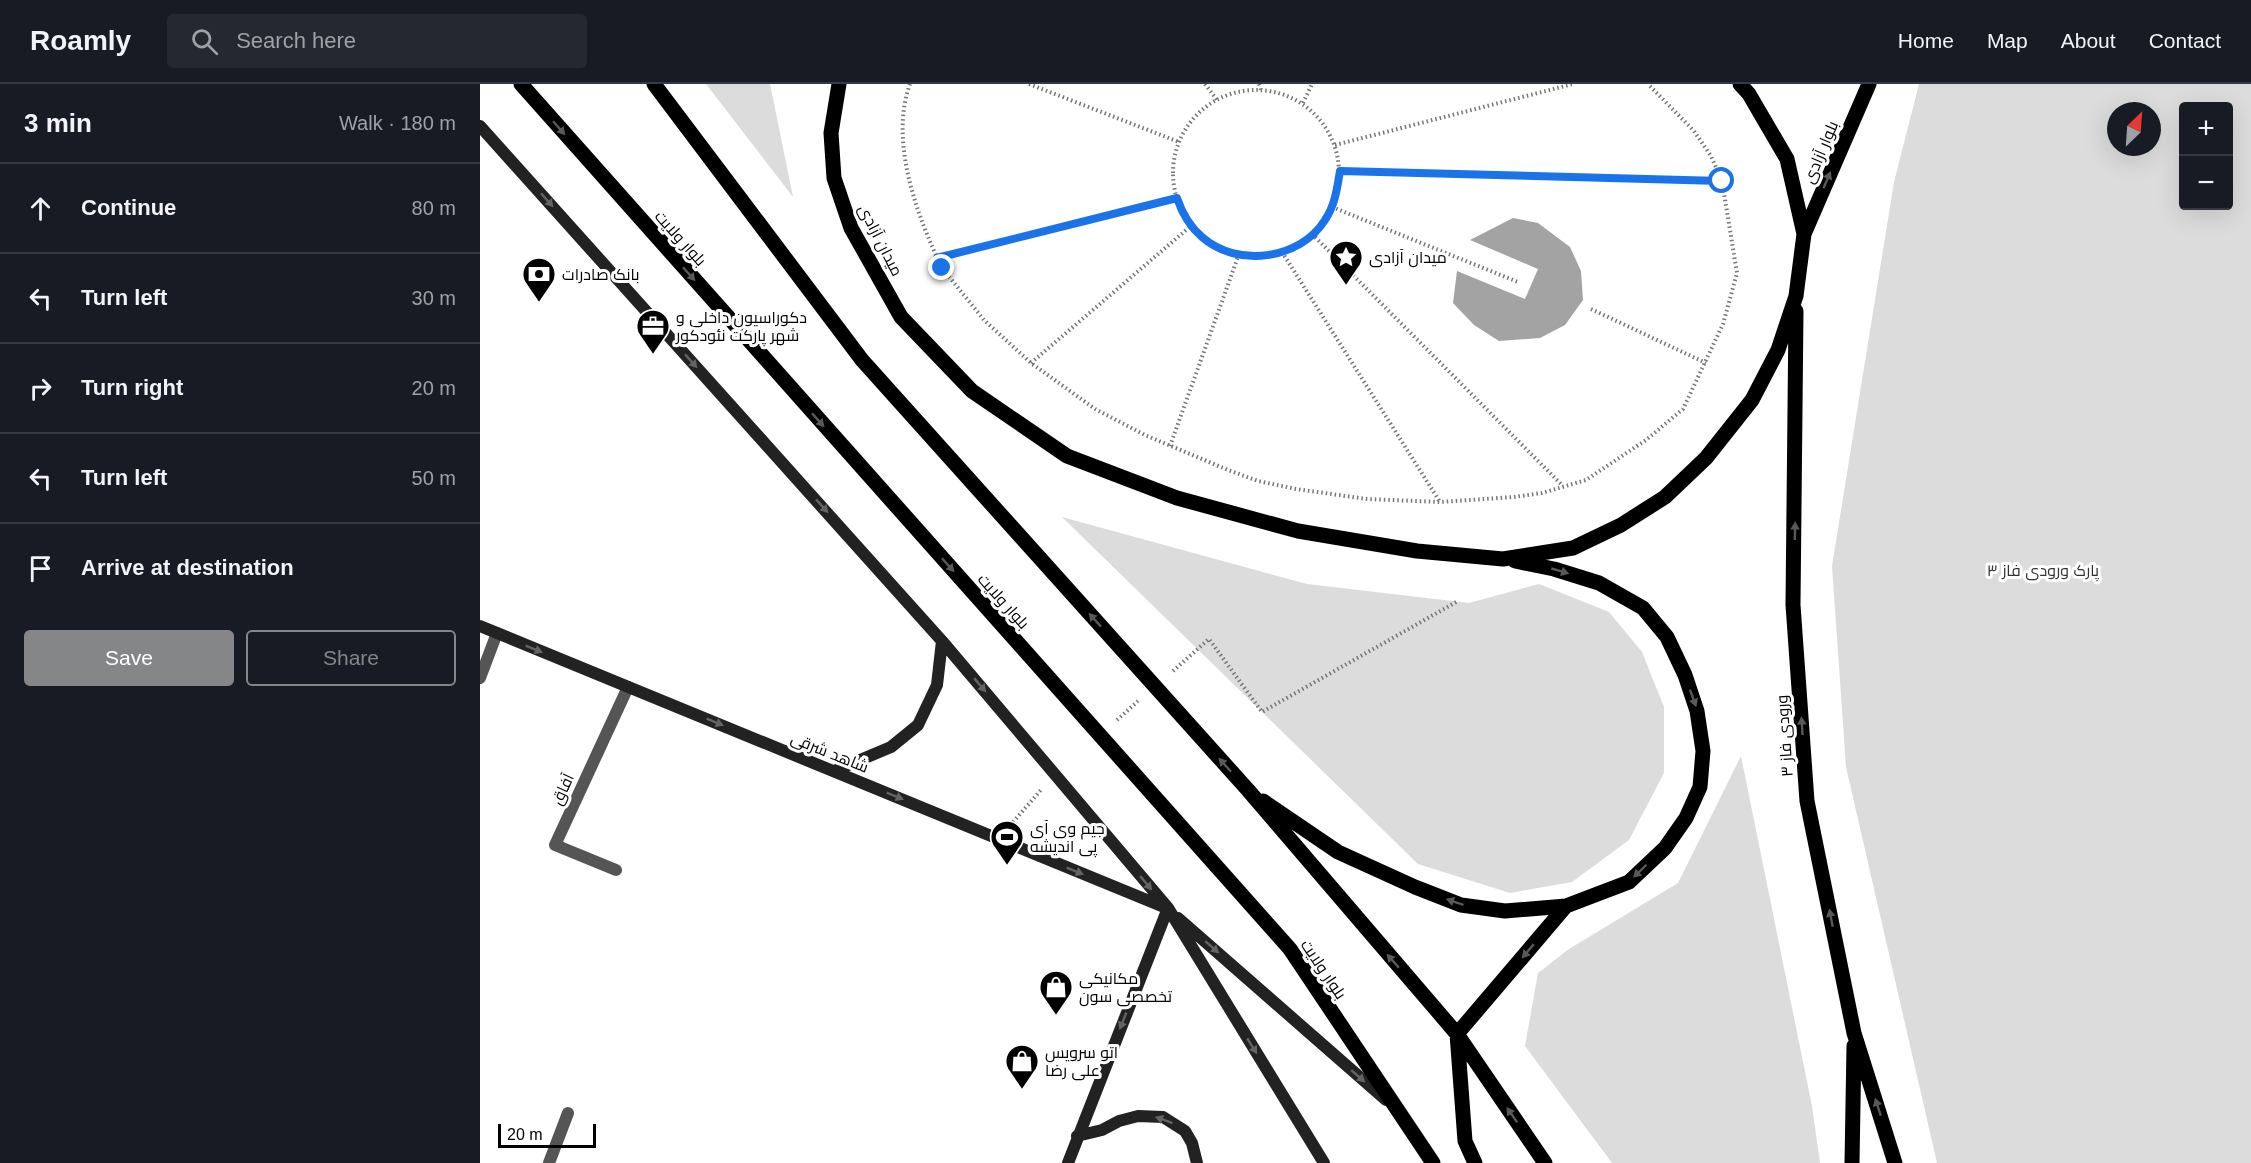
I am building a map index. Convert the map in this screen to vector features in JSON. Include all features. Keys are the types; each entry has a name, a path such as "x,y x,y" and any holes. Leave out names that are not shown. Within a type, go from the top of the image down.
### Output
{"main road":[{"name":"بلوار ولایت","path":"521,84 1290,949 1433,1163"},
{"path":"654,84 862,360 1248,790 1457,1034 1545,1163"},
{"name":"میدان آزادی","path":"839,84 831,133 834,178 851,228 901,317 972,391 1067,456 1177,498 1298,531 1417,551 1503,559 1573,548 1621,525 1665,497 1706,458 1752,400 1778,350 1796,296 1804,234 1787,159 1749,94 1740,84"},
{"name":"بلوار آزادی","path":"1804,234 1869,84"},
{"path":"480,126 942,641 1168,908 1398,1110"},
{"name":"ورودی فاز ۳","path":"1796,296 1793,605 1807,801 1854,1033 1895,1163"},
{"path":"1248,790 1338,852 1461,905 1505,911 1566,906 1629,882 1665,848 1686,818 1700,787 1703,751 1698,711 1684,675 1667,637 1643,608 1599,583 1554,569 1503,559"},
{"name":"شاهد شرقی","path":"480,626 1168,908"},
{"path":"834,771 891,747 918,725 937,685 942,641"},
{"path":"1475,1163 1466,1141 1457,1034 1566,906"},
{"path":"1068,1163 1168,908"},
{"path":"1168,908 1324,1163"},
{"path":"1852,1163 1854,1033"},
{"path":"1077,1136 1102,1130 1119,1121 1138,1116 1163,1117 1185,1131 1192,1143 1197,1163"}],"street":[{"path":"480,678 497,633"},
{"name":"آفاق","path":"616,870 555,845 628,687"},
{"path":"549,1163 568,1113"}],"path":[{"path":"910,84 906,94 902,129 909,184 917,212 942,268 984,320 1031,363 1095,409 1170,446 1258,481 1367,500 1440,502 1514,497 1586,480 1646,440 1683,409 1706,363 1723,324 1737,273 1722,181 1711,156 1694,131 1648,84"},
{"path":"1029,84 1179,142"},
{"path":"1205,84 1217,100"},
{"path":"1259,84 1260,90"},
{"path":"1303,103 1312,84"},
{"path":"1335,145 1573,84"},
{"path":"1252,89 1278,92 1303,103 1322,121 1335,145 1340,171 1336,198 1324,222 1306,240 1282,252 1255,257 1227,252 1202,237 1184,216 1173,189 1172,160 1179,142 1182,133 1199,111 1217,100 1233,93 1252,89"},
{"path":"1340,171 1722,181"},
{"path":"937,258 1177,198"},
{"path":"1332,207 1518,282"},
{"path":"1031,363 1192,225"},
{"path":"1312,234 1563,486"},
{"path":"1282,252 1440,502"},
{"path":"1170,446 1239,254"},
{"path":"1591,309 1706,363"},
{"path":"1171,672 1209,639 1262,712 1458,602"},
{"path":"1111,726 1145,695"},
{"path":"999,839 1040,790"}],"green space":[{"path":"706,84 770,84 793,197"},
{"name":"پارک ورودی فاز ۳","path":"1919,84 2251,84 2251,1163 1937,1163 1846,767 1832,566 1894,182"},
{"path":"1062,517 1307,584 1469,603 1539,584 1609,612 1642,652 1664,707 1664,773 1629,840 1572,882 1510,893 1418,864"},
{"path":"1741,756 1812,1106 1820,1163 1612,1163 1525,1046 1538,973 1569,949 1678,883"}],"shaded area":[{"path":"1513,218 1538,223 1570,247 1581,271 1583,300 1565,325 1540,338 1499,341 1474,325 1453,303 1457,271 1525,299 1538,269 1470,240"}],"place":[{"name":"میدان آزادی","path":"1346,286"},
{"name":"بانک صادرات","path":"539,303"},
{"name":"دکوراسیون داخلی و شهر پارکت نئودکور","path":"653,355"},
{"name":"جیم وی آی پی اندیشه","path":"1007,866"},
{"name":"مکانیکی تخصصی سون","path":"1056,1016"},
{"name":"اتو سرویس علی رضا","path":"1022,1090"}],"route":[{"path":"942,268 937,258 1177,198 1184,216 1202,237 1227,252 1255,257 1282,252 1306,240 1324,222 1336,198 1340,171 1722,181"}]}
